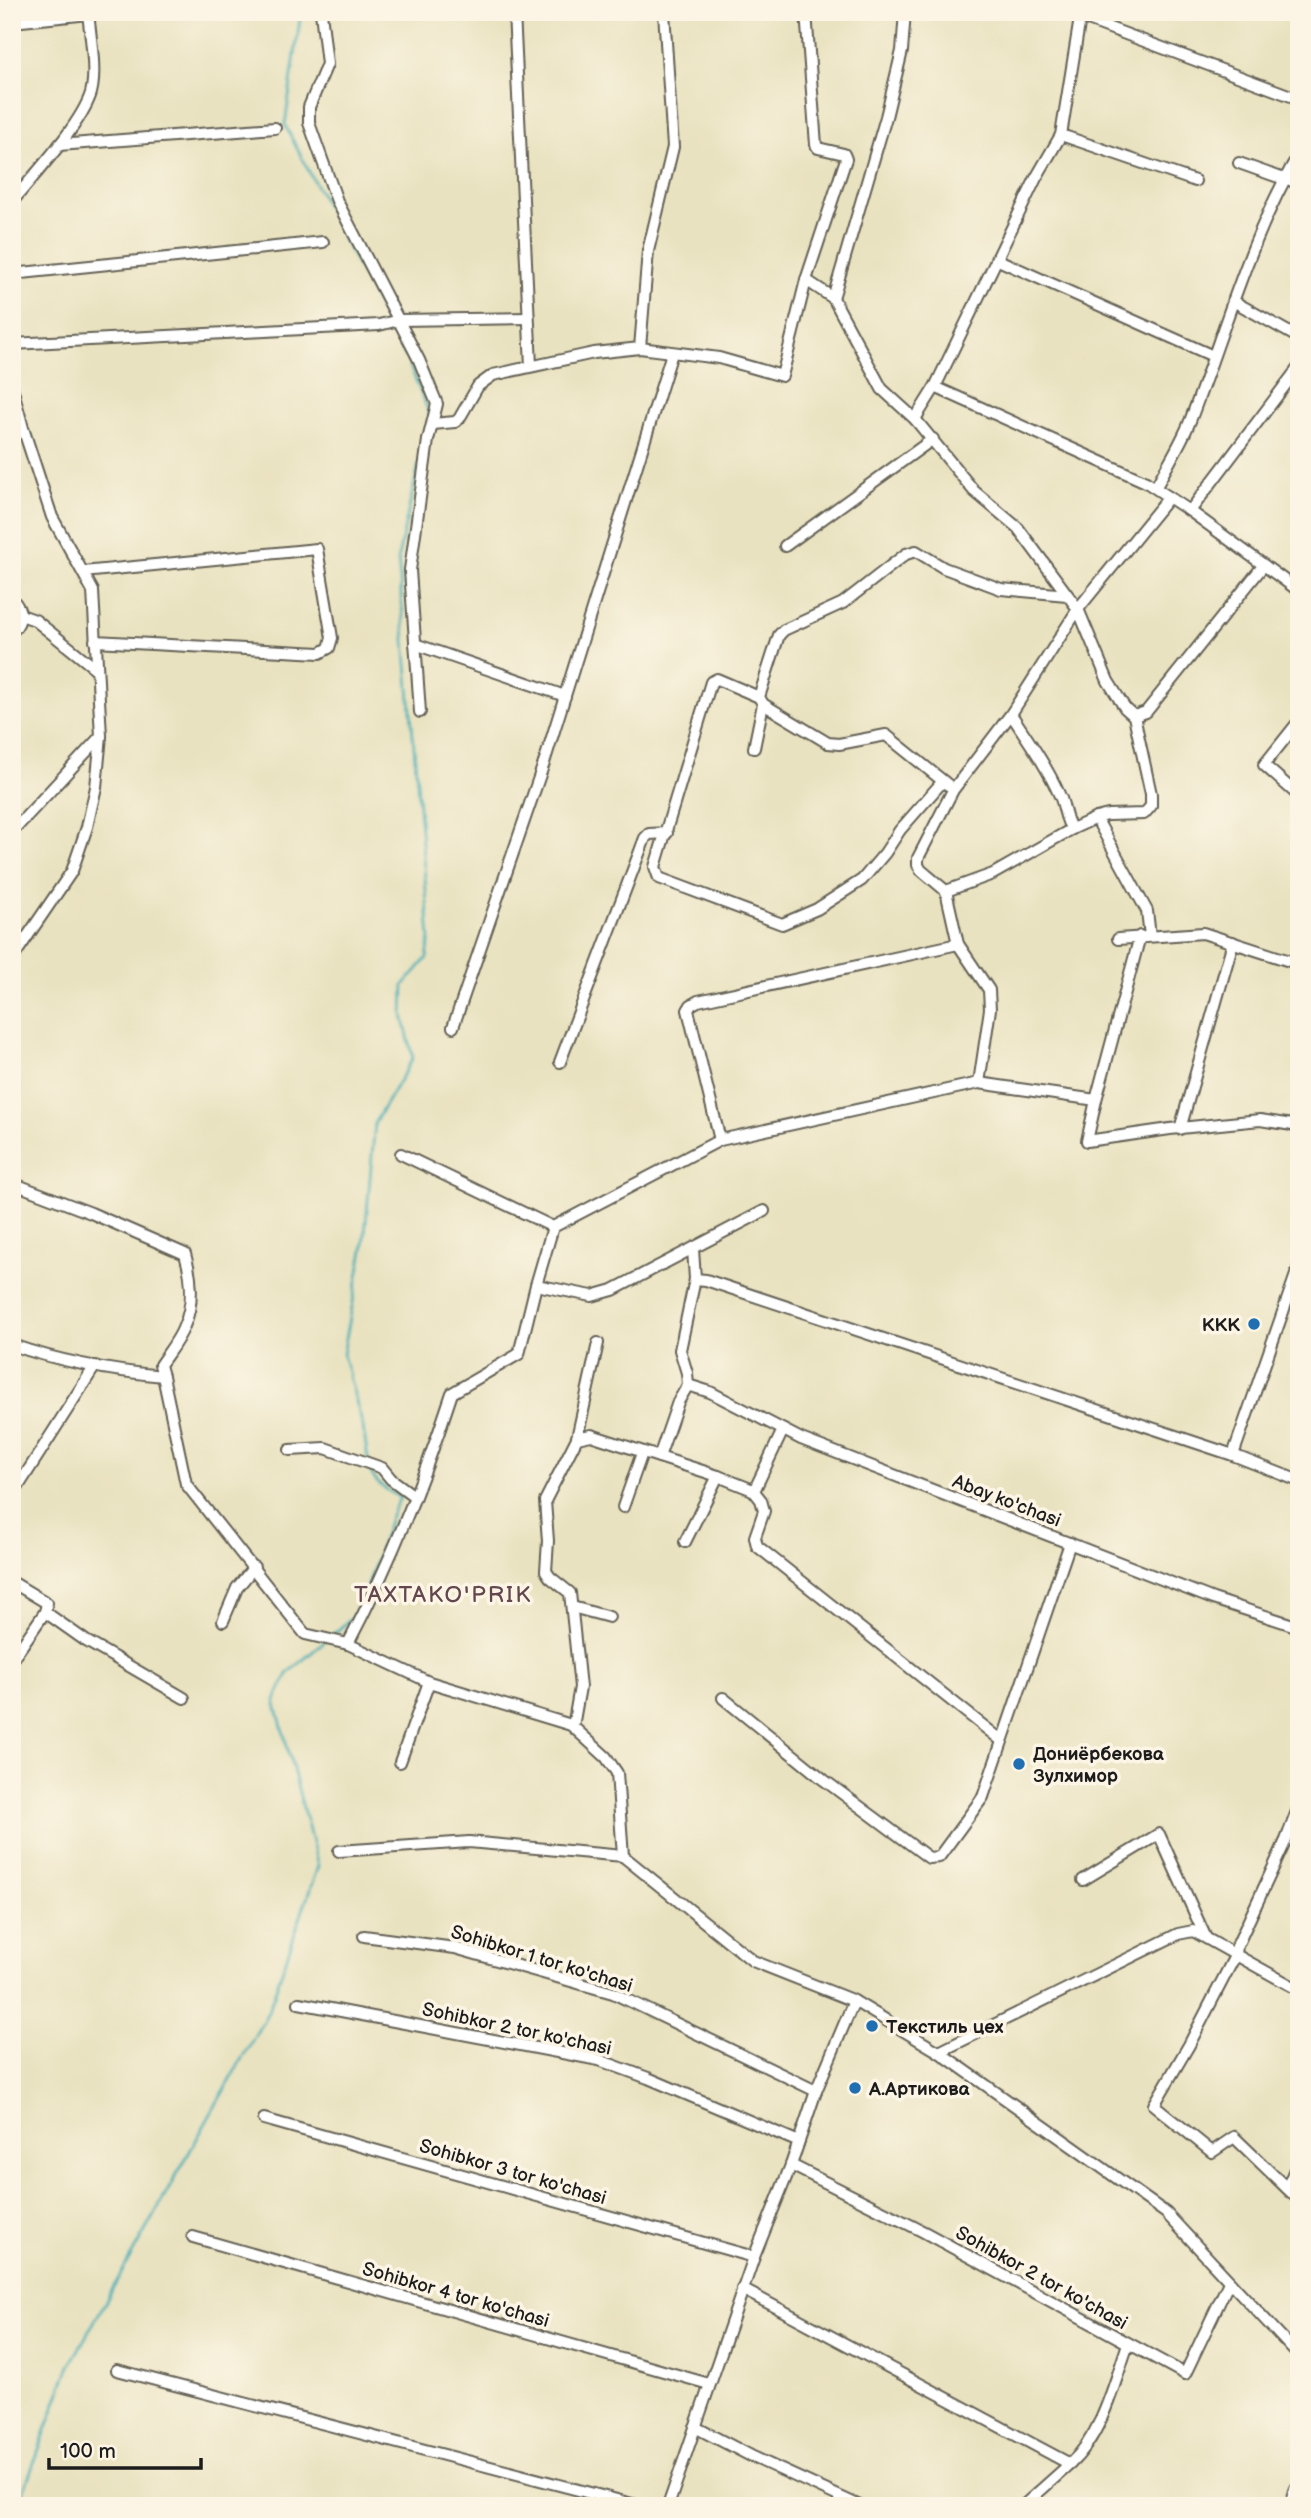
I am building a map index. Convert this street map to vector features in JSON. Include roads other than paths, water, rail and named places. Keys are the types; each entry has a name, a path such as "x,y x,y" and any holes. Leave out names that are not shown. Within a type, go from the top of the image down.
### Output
{"main road":[{"path":"1294,2506 1299,2490"}],"street":[{"path":"12,22 108,12"},
{"path":"321,12 327,64 309,107 309,123 337,201 419,360 437,404 422,481 410,570 420,712"},
{"path":"514,12 531,366"},
{"path":"640,348 648,251 673,147 664,12"},
{"path":"433,424 455,422 478,386 493,375 594,353 640,348 719,358 782,376 806,280 846,159 844,154 818,148 816,145 806,12"},
{"path":"830,295 887,117 902,51 905,12"},
{"path":"12,202 59,145 92,91 88,13"},
{"path":"915,419 935,387 1036,178 1061,135 1081,15 1299,99"},
{"path":"59,145 275,128"},
{"path":"1061,135 1195,181"},
{"path":"1156,488 1189,424 1255,243 1299,154"},
{"path":"1240,163 1299,185"},
{"path":"12,274 323,242"},
{"path":"996,259 1213,356"},
{"path":"806,280 830,295 882,389 915,419 975,491 1018,528 1078,609 1108,681 1125,708 1134,716 1151,794 1151,806 1143,814 1096,818 993,874 946,891"},
{"path":"1233,301 1299,338"},
{"path":"12,344 379,326 399,320 528,318"},
{"path":"453,1027 565,696 672,353"},
{"path":"1191,511 1299,367"},
{"path":"12,387 16,418 52,517 93,592 101,736 96,787 72,871 12,959"},
{"path":"935,387 1156,488 1299,591"},
{"path":"785,547 933,439"},
{"path":"979,1083 990,1009 989,990 958,944 946,891 921,870 918,858 953,789 1011,714 1078,609 1169,497"},
{"path":"83,572 317,549 332,638 329,648 320,653 95,641"},
{"path":"754,748 761,701 779,635 843,603 906,554 916,551 944,568 1001,589 1067,595"},
{"path":"1134,716 1146,712 1264,566"},
{"path":"12,599 20,608 21,615 21,621 12,632"},
{"path":"21,615 36,620 96,669"},
{"path":"415,644 565,696"},
{"path":"943,781 900,830 886,853 862,880 817,909 782,924 659,878 655,867 711,682 717,679 761,701 828,743 839,744 886,735 953,789"},
{"path":"1011,714 1042,761 1061,797 1068,824 1072,829"},
{"path":"1299,721 1265,765 1299,796"},
{"path":"12,832 101,736"},
{"path":"1096,818 1147,911 1145,936 1096,1100 1087,1141 1260,1120 1299,1126"},
{"path":"560,1062 645,838 649,834 667,833"},
{"path":"1118,939 1203,933 1299,964"},
{"path":"1180,1129 1233,942"},
{"path":"720,1140 688,1010 691,1005 698,1001 958,944"},
{"path":"343,1644 374,1595 434,1449 452,1392 519,1354 553,1227 720,1140 979,1083 1096,1100"},
{"path":"401,1154 553,1227"},
{"path":"12,1183 91,1213 185,1254 190,1272 191,1297 184,1326 160,1365 186,1484 305,1634 343,1644 429,1682 571,1725 606,1757 617,1773 623,1856"},
{"path":"536,1285 592,1296 613,1290 764,1211"},
{"path":"659,1457 678,1402 688,1385 680,1350 695,1279 693,1249"},
{"path":"1233,1455 1299,1266"},
{"path":"695,1279 1233,1455 1299,1481"},
{"path":"571,1725 580,1687 572,1607 570,1593 546,1571 548,1541 544,1502 577,1438 598,1343"},
{"path":"12,1345 51,1358 163,1376"},
{"path":"12,1496 17,1475 95,1366"},
{"name":"Abay ko'chasi","path":"688,1385 710,1392 801,1440 1213,1599 1299,1627"},
{"path":"754,1491 783,1430"},
{"path":"577,1438 591,1436 718,1476 754,1491 761,1500 764,1511 755,1537 757,1546 1001,1740"},
{"path":"290,1450 325,1448 382,1468 414,1496"},
{"path":"623,1507 642,1453"},
{"path":"685,1542 718,1476"},
{"path":"723,1698 824,1780 929,1858 939,1857 983,1797 1070,1543"},
{"path":"223,1621 237,1588 254,1567"},
{"path":"12,1582 47,1603 45,1612 12,1660"},
{"path":"572,1607 609,1617"},
{"path":"45,1612 86,1642 184,1698"},
{"path":"400,1762 429,1682"},
{"path":"1299,1806 1237,1946 1236,1954 1189,2045 1154,2105 1212,2152 1234,2137 1299,2200"},
{"path":"1083,1880 1159,1834 1205,1936"},
{"path":"339,1851 469,1842 623,1856 753,1961 855,2001 939,2052 1166,2213 1299,2356"},
{"path":"939,2052 1178,1934 1193,1931 1299,1990"},
{"name":"Sohibkor 1 tor ko'chasi","path":"364,1936 455,1948 613,1993 817,2091"},
{"path":"668,2506 754,2257 817,2091 855,2001"},
{"name":"Sohibkor 2 tor ko'chasi","path":"299,2003 598,2060 709,2103 799,2142"},
{"name":"Sohibkor 3 tor ko'chasi","path":"264,2119 754,2257"},
{"path":"1287,2188 1299,2160"},
{"name":"Sohibkor 2 tor ko'chasi","path":"791,2165 924,2232 1185,2374 1229,2282"},
{"name":"Sohibkor 4 tor ko'chasi","path":"193,2237 709,2384"},
{"path":"743,2289 1070,2464"},
{"path":"1023,2506 1085,2450 1105,2407 1128,2344"},
{"path":"117,2370 640,2506"},
{"path":"695,2427 860,2506"}],"waterway":[{"path":"301,12 285,125 386,321"},
{"path":"389,326 407,359 430,415"},
{"path":"368,1459 363,1427 343,1354 364,1245 375,1122 413,1058 403,1015 404,985 427,958 430,938 398,557 420,459"},
{"path":"330,1637 355,1615 365,1594 391,1515 400,1498 376,1481 369,1466"},
{"path":"18,2506 70,2365 268,2012 318,1866 275,1700 289,1672 325,1641"}],"place":[{"name":"ККК","path":"1254,1324"},
{"name":"Дониёрбекова Зулхимор","path":"1019,1764"},
{"name":"Текстиль цех","path":"872,2026"},
{"name":"А.Артикова","path":"855,2088"}],"district":[{"name":"TAXTAKO'PRIK","path":"443,1594"}]}
